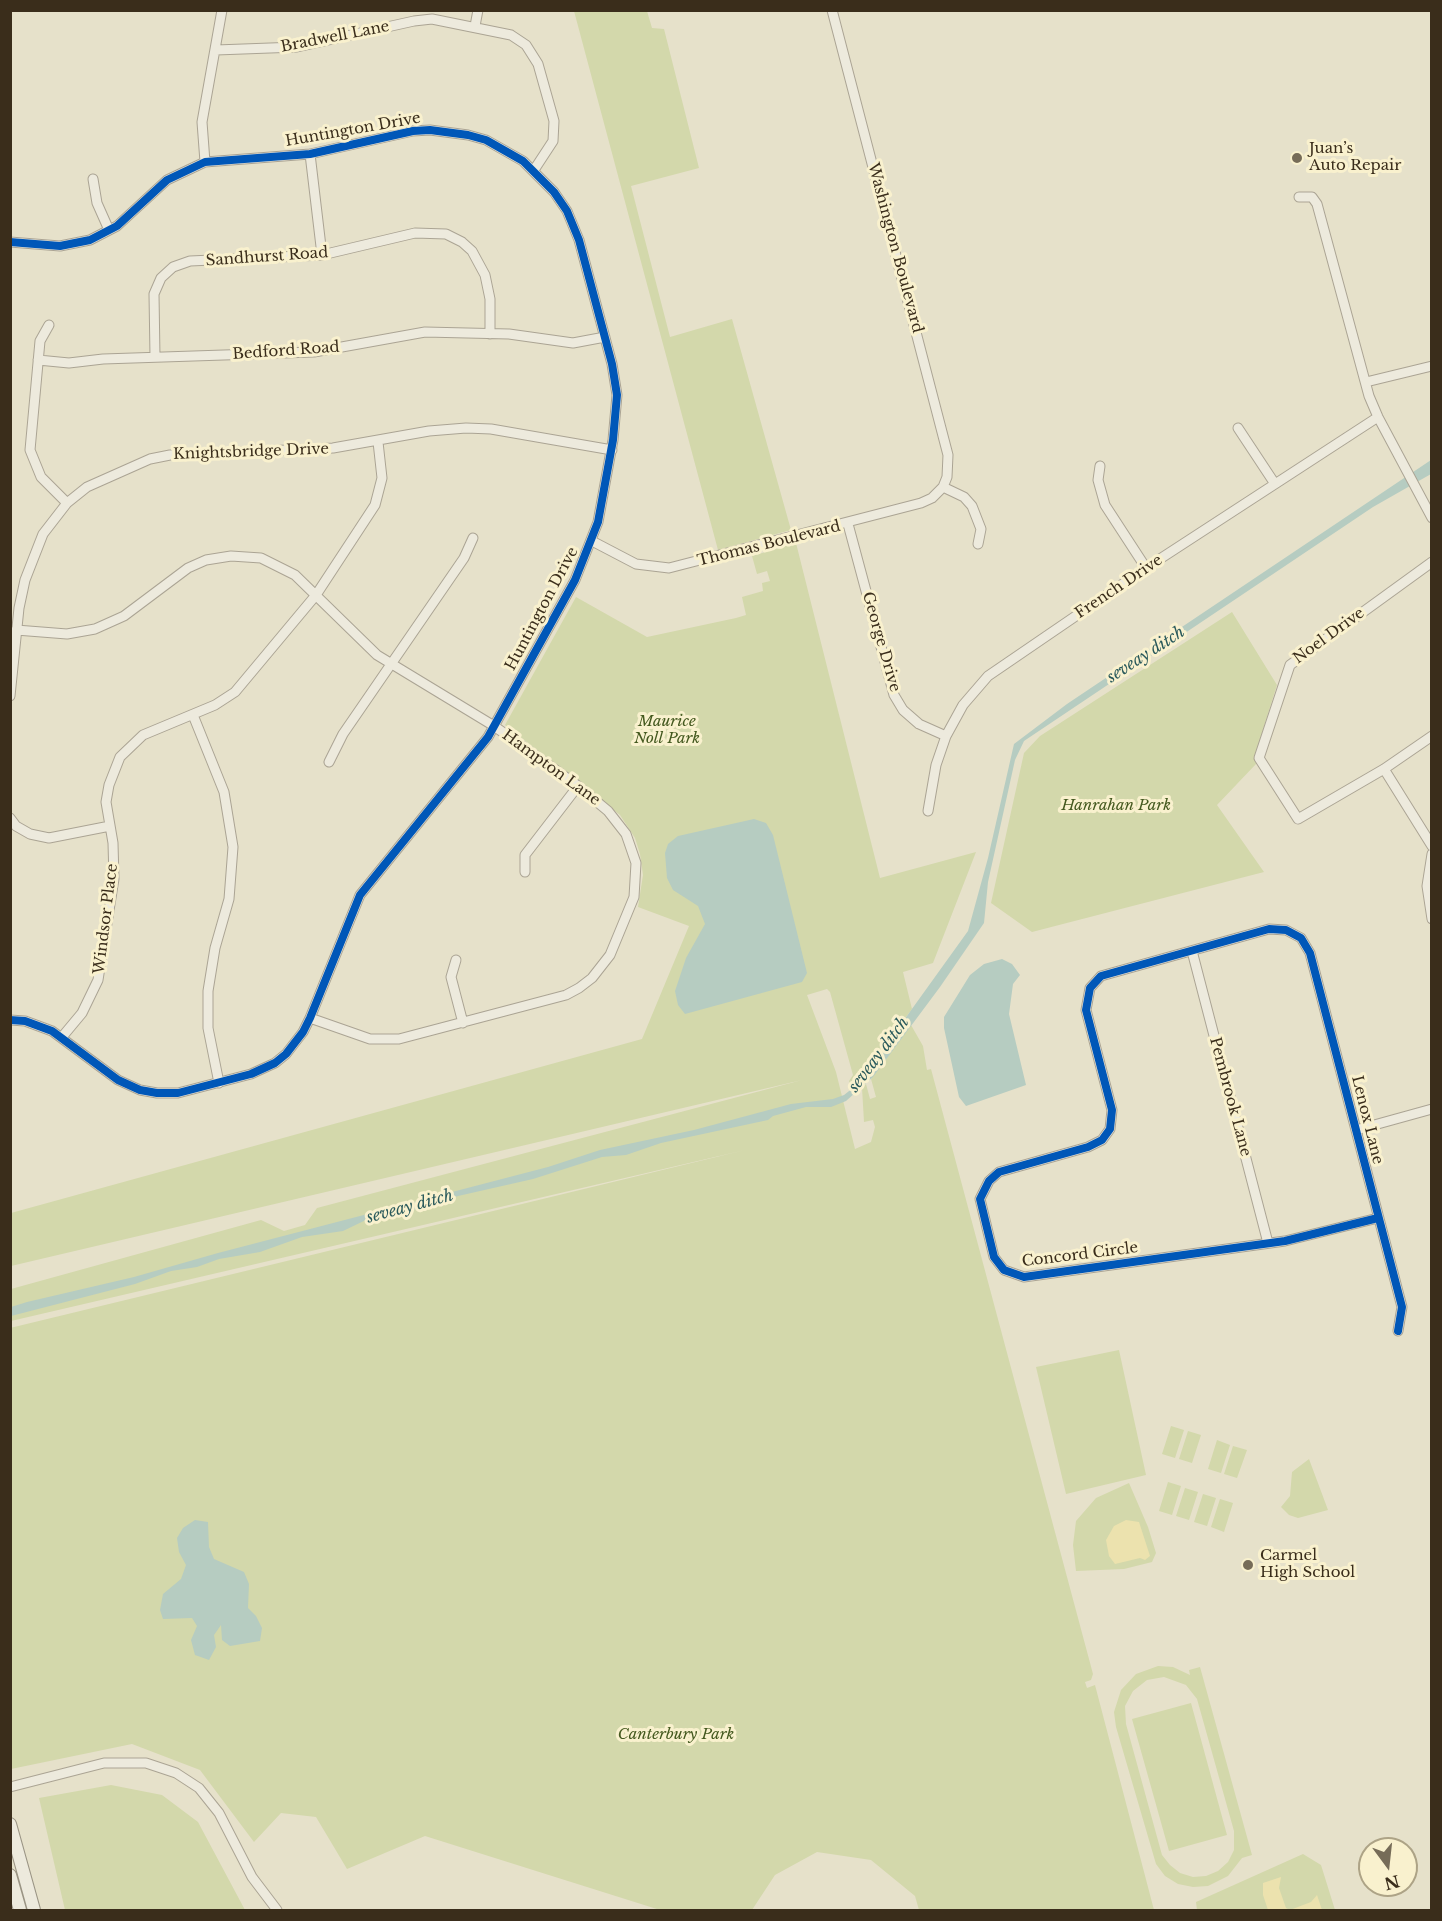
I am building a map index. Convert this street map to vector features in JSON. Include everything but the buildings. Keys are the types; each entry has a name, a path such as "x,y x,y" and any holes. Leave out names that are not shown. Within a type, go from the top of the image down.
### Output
{"main road":[{"path":"10,1824 34,1911"},
{"path":"10,1875 20,1911"}],"street":[{"path":"205,162 202,122 222,10"},
{"path":"475,26 478,10"},
{"name":"Washington Boulevard","path":"832,10 948,455 947,477 943,487"},
{"name":"Bradwell Lane","path":"216,50 288,49 414,21 443,20 497,31 520,40 538,64 555,133 549,151 534,170"},
{"name":"Huntington Drive","path":"10,242 60,246 90,240 110,230 129,216 167,180 205,162 310,154 430,130 486,140 509,152 534,170 554,192 573,225 605,337 616,395 612,450 592,541 575,580 494,726 475,754 360,895 310,1018 293,1046 275,1063 251,1074 178,1093 140,1090 118,1080 62,1037 40,1026 10,1020"},
{"path":"310,154 322,255"},
{"path":"93,179 97,202 110,230"},
{"path":"1299,197 1312,197 1317,204 1366,382 1378,417 1431,518"},
{"name":"Sandhurst Road","path":"154,357 154,294 161,278 173,267 190,261 322,255 415,233 434,232 453,237 472,251 485,274 490,299 490,334"},
{"path":"50,326 40,341 31,458 41,477 67,503"},
{"name":"Bedford Road","path":"38,360 69,363 154,357 324,351 425,332 532,336 573,343 605,337"},
{"path":"1366,382 1431,366"},
{"name":"French Drive","path":"927,811 936,765 946,736 963,705 988,676 1146,568 1378,417"},
{"name":"Knightsbridge Drive","path":"10,696 16,630 23,590 35,553 51,522 67,503 96,482 150,459 170,454 303,450 378,442 429,431 466,428 491,429 612,450"},
{"path":"1238,428 1275,484"},
{"name":"Windsor Place","path":"62,1037 93,995 98,980 114,879 106,802 109,785 124,752 143,735 215,705 235,692 316,595 375,506 382,478 378,442"},
{"path":"1100,466 1098,480 1105,505 1146,568"},
{"path":"943,487 963,497 972,506 981,529 978,544"},
{"name":"Thomas Boulevard","path":"592,541 636,564 669,568 848,524 921,503 932,498 943,487"},
{"name":"George Drive","path":"848,524 894,695 903,710 919,724 946,736"},
{"path":"329,762 343,734 464,558 473,538"},
{"name":"Hampton Lane","path":"16,630 67,634 103,626 124,616 188,568 225,556 250,556 274,563 295,575 364,645 494,726 578,786 614,817 630,841 636,863 634,897 610,955 592,978 566,995 399,1039 381,1040 354,1035 310,1018"},
{"name":"Noel Drive","path":"1384,769 1302,818 1295,818 1259,758 1288,668 1431,562"},
{"path":"193,715 228,810 233,847 230,896 215,948 208,991 210,1038 219,1083"},
{"path":"1431,736 1384,769 1431,846"},
{"path":"525,872 525,855 578,786"},
{"path":"12,825 30,834 49,838 110,826"},
{"path":"1431,854 1426,886 1431,919"},
{"name":"Concord Circle","path":"1283,929 1269,929 1112,971 1094,982 1086,999 1086,1010 1112,1110 1110,1129 1098,1143 1011,1168 994,1176 981,1195 987,1234 999,1265 1011,1274 1024,1277 1268,1243 1378,1218"},
{"name":"Lenox Lane","path":"1283,929 1301,938 1310,953 1402,1307 1398,1331"},
{"name":"Pembrook Lane","path":"1192,951 1268,1243"},
{"path":"456,960 451,977 463,1023"},
{"path":"1356,1130 1431,1110"},
{"path":"10,1787 104,1763 146,1763 176,1773 199,1788 219,1813 252,1877 277,1911"}],"green space":[{"path":"574,11 647,11 652,28 664,29 699,168 631,186 670,337 732,319 791,530 718,550"},
{"path":"796,543 880,878 976,852 933,963 903,972 912,1009 851,1090 849,1081 853,1075 830,992 827,989 807,995 836,1072 855,1149 871,1142 875,1127 873,1120 864,1122 862,1088 866,1084 870,1099 876,1097 871,1079 911,1025 923,1046 927,1070 931,1069 1093,1674 1091,1680 1085,1682 1087,1688 1095,1685 1154,1910 919,1910 915,1896 871,1860 817,1852 775,1875 752,1910 660,1910 425,1836 347,1869 316,1817 281,1813 254,1842 200,1770 132,1744 11,1769 10,1328 745,1150 11,1321 11,1289 261,1220 284,1231 305,1225 317,1208 802,1080 11,1266 11,1213 642,1039 689,926 638,907 643,875 640,854 635,838 620,815 505,725 576,597 647,637 736,618 746,615 742,597 763,591 762,583 770,581 767,571 757,574 752,556"},
{"name":"Hanrahan Park","path":"1232,612 1277,685 1256,752 1256,764 1217,805 1264,872 1032,932 991,903 1024,753 1040,736"},
{"path":"1119,1350 1146,1475 1066,1494 1036,1367"},
{"path":"1171,1426 1184,1430 1175,1458 1162,1454"},
{"path":"1188,1431 1201,1435 1192,1463 1179,1459"},
{"path":"1217,1440 1230,1445 1221,1473 1208,1469"},
{"path":"1233,1446 1247,1450 1237,1478 1224,1474"},
{"path":"1309,1459 1328,1510 1298,1518 1289,1515 1281,1507 1290,1496 1292,1472"},
{"path":"1168,1482 1181,1486 1172,1515 1159,1511"},
{"path":"1129,1483 1148,1527 1156,1553 1152,1562 1124,1569 1076,1571 1073,1545 1076,1521 1096,1498"},
{"path":"1185,1488 1198,1492 1189,1520 1176,1516"},
{"path":"1203,1494 1216,1498 1207,1526 1194,1522"},
{"path":"1220,1499 1233,1503 1224,1532 1211,1527"},
{"path":"1158,1666 1173,1667 1190,1675 1189,1670 1200,1667 1252,1855 1242,1858 1228,1876 1208,1886 1193,1887 1178,1884 1165,1876 1156,1864 1116,1727 1114,1712 1121,1690 1136,1674","holes":["1164,1677 1186,1685 1197,1699 1234,1831 1234,1850 1228,1862 1218,1871 1206,1876 1193,1877 1180,1873 1162,1855 1126,1724 1125,1706 1133,1691 1147,1680"]},
{"path":"1191,1703 1227,1835 1169,1851 1132,1719"},
{"path":"111,1785 162,1795 198,1822 245,1910 65,1910 39,1798"},
{"path":"1303,1854 1321,1865 1335,1910 1197,1910 1196,1902"}],"sand":[{"path":"1126,1520 1139,1522 1150,1556 1145,1560 1140,1558 1115,1564 1109,1556 1106,1540 1114,1526"},
{"path":"1281,1877 1279,1888 1286,1908 1290,1910 1268,1910 1263,1895 1263,1883"},
{"path":"1317,1895 1322,1910 1290,1910 1311,1902"}],"water":[{"name":"seveay ditch","path":"1431,460 1431,474 1373,507 1024,741 1015,760 988,882 984,923 873,1077 846,1101 831,1107 806,1107 773,1116 768,1120 661,1143 626,1155 602,1157 533,1179 458,1196 428,1207 370,1218 343,1231 302,1237 260,1252 171,1271 135,1284 11,1316 11,1307 27,1302 134,1277 548,1167 600,1150 694,1130 791,1104 833,1099 844,1095 858,1084 968,931 988,858 1014,744 1067,704"},
{"path":"754,819 766,823 773,835 807,973 802,982 685,1014 678,1005 675,991 686,958 705,924 698,906 673,890 667,878 665,853 668,844 678,836"},
{"path":"1002,959 1012,964 1020,975 1013,984 1009,1014 1026,1085 966,1106 959,1097 944,1028 944,1017 970,975 984,964"},
{"path":"195,1520 208,1522 209,1547 214,1559 244,1572 249,1584 248,1608 256,1616 262,1628 260,1641 230,1646 222,1640 221,1625 214,1635 216,1647 209,1660 195,1655 191,1640 197,1626 192,1618 163,1619 160,1610 163,1594 181,1579 186,1565 179,1552 177,1538 183,1528"}],"cycle path":[{"path":"10,242 60,246 90,240 117,226 167,180 205,162 310,154 413,131 430,130 468,135 486,140 523,161 554,192 567,211 579,240 612,364 617,395 613,440 598,522 575,580 488,737 360,895 310,1018 303,1032 286,1054 275,1063 251,1074 178,1093 157,1093 140,1090 118,1080 52,1031 25,1021 10,1020"},
{"path":"1378,1218 1285,1241 1024,1277 1004,1270 994,1257 980,1199 989,1181 999,1172 1088,1147 1102,1140 1110,1129 1112,1110 1086,1010 1090,988 1101,976 1269,929 1286,930 1301,938 1310,953 1402,1307 1398,1331"}],"place":[{"name":"Juan’s Auto Repair","path":"1297,158"},
{"name":"Carmel High School","path":"1248,1565"}],"park label":[{"name":"Maurice Noll Park","path":"667,730"},
{"name":"Canterbury Park","path":"676,1735"}]}
